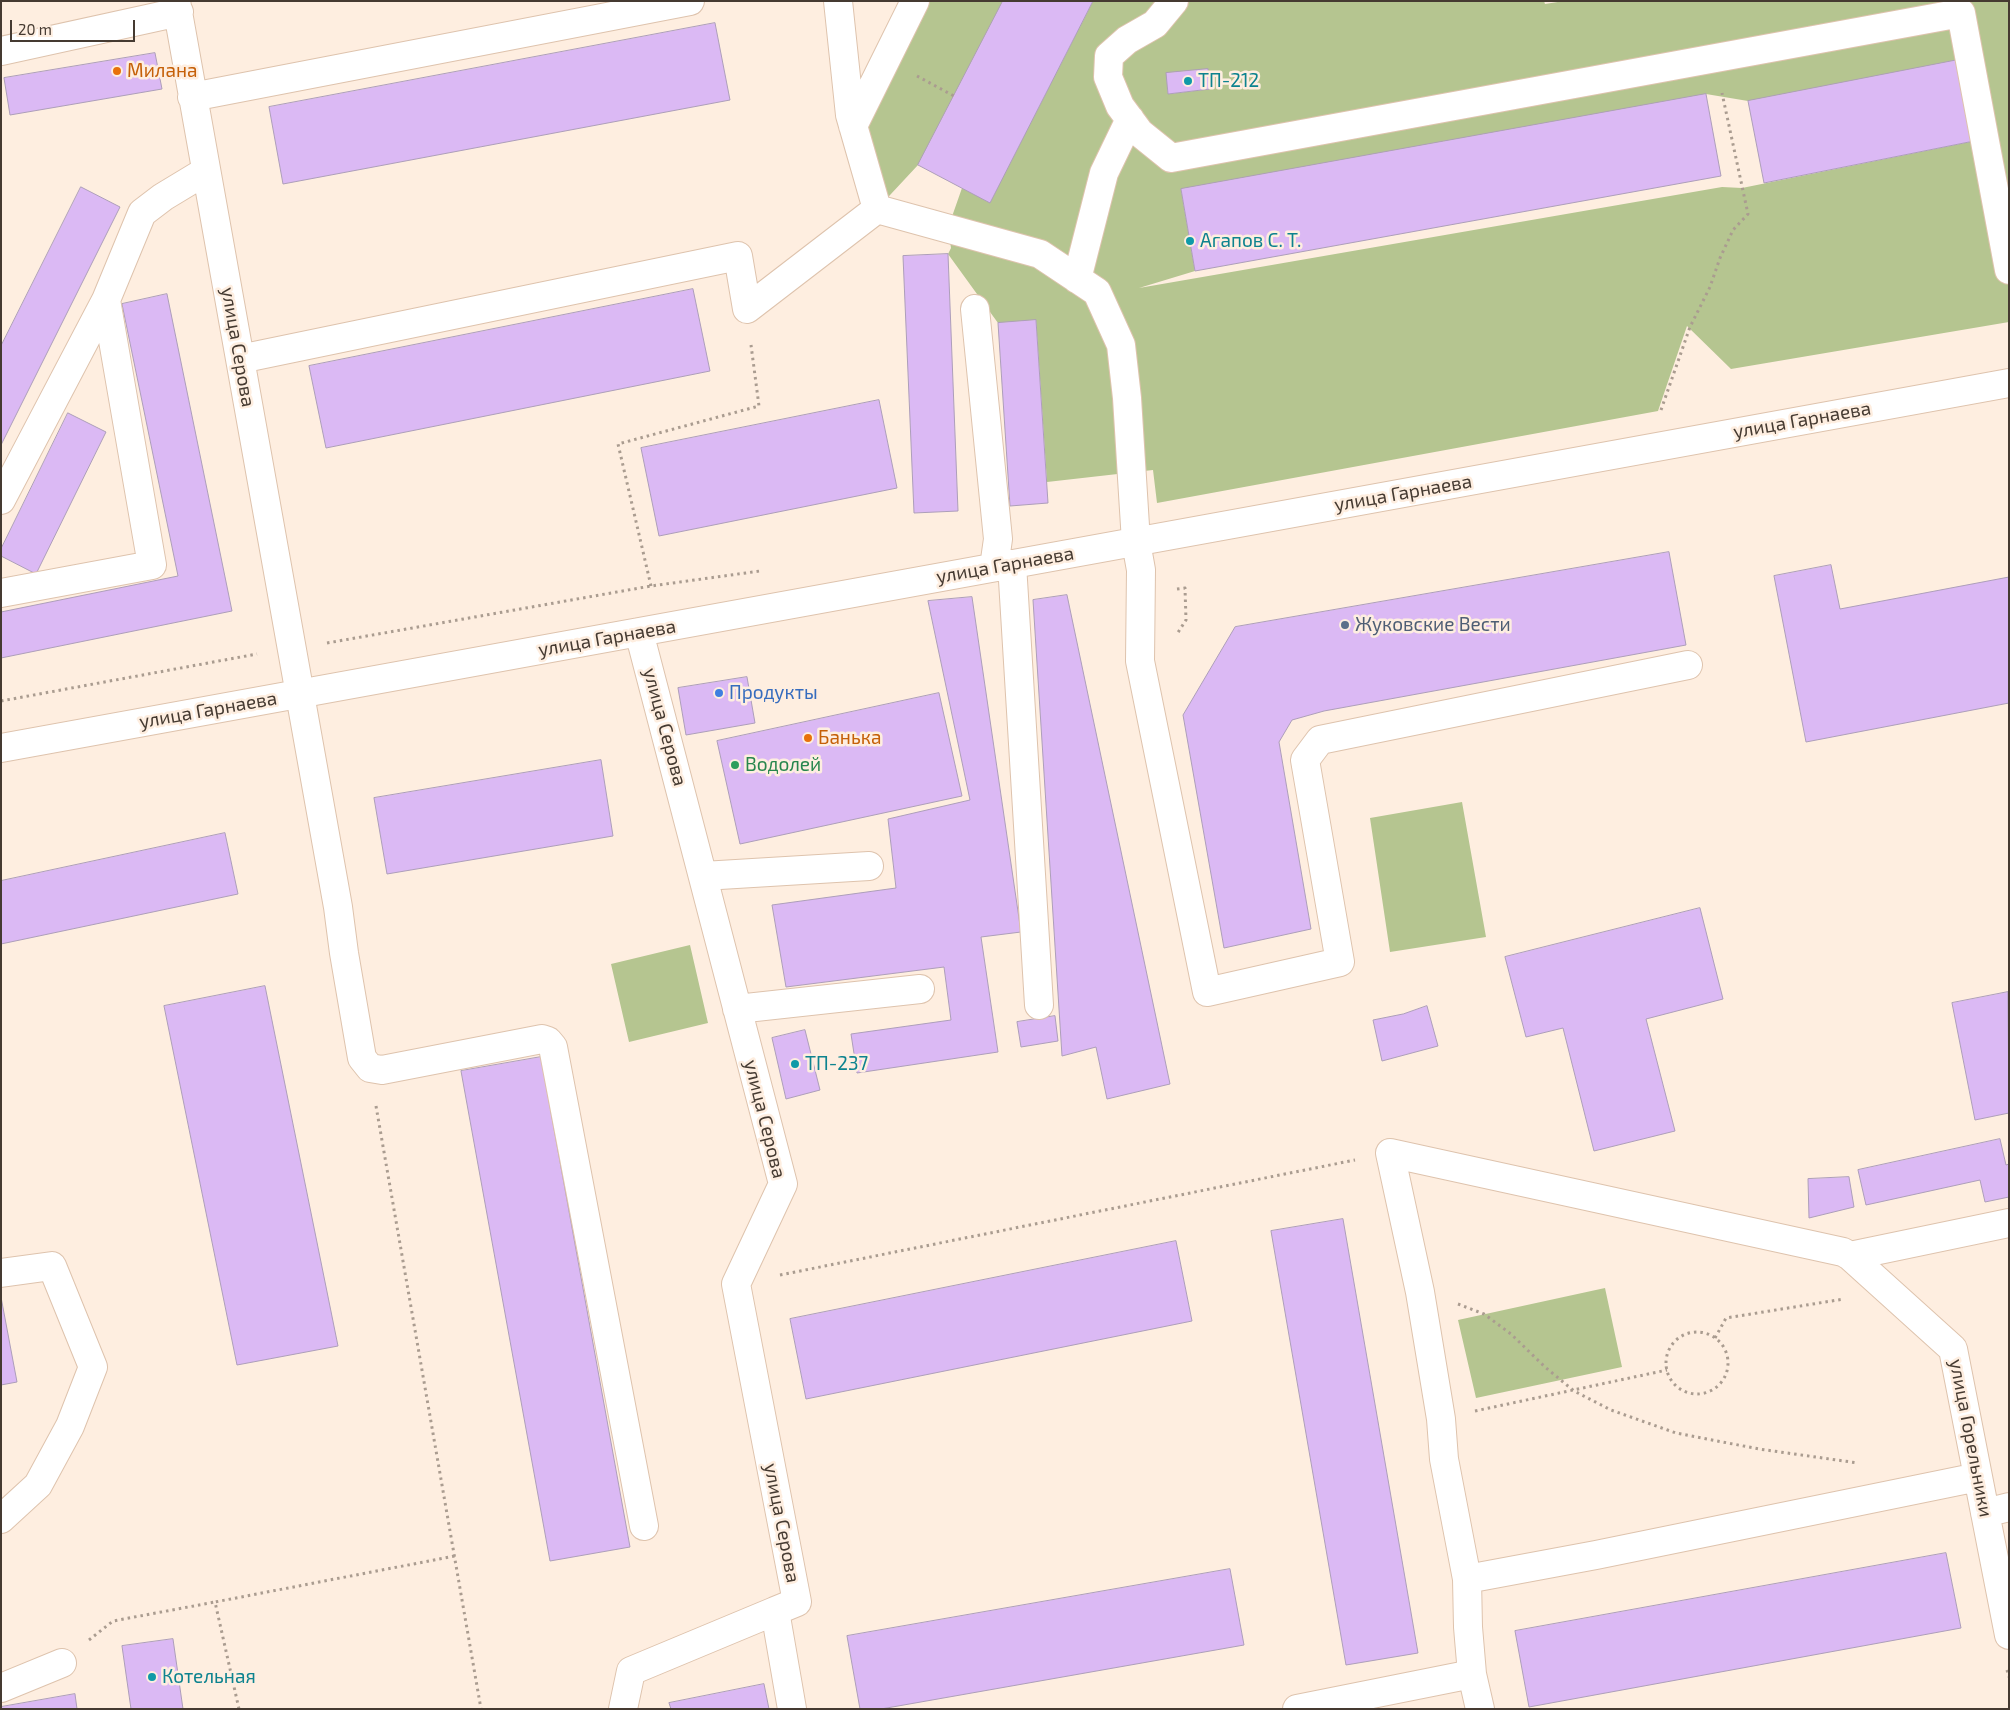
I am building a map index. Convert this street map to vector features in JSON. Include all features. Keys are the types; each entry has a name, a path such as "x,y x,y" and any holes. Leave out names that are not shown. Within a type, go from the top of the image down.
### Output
{"street":[{"path":"192,97 690,1"},
{"path":"838,1 850,115 877,209"},
{"path":"853,126 915,1"},
{"path":"1174,1 1155,24 1127,40 1108,56 1108,77 1120,106 1140,133 1172,158 1961,13 2009,270"},
{"path":"1,51 177,7"},
{"name":"улица Серова","path":"177,7 338,907 362,1058 370,1068"},
{"path":"1077,280 1104,173 1130,120"},
{"path":"1,500 106,300 142,214 162,197 206,171"},
{"path":"877,209 1040,254 1096,292 1121,345 1127,398 1136,542 1141,570 1140,661 1207,992 1340,962 1304,760 1320,740 1688,665"},
{"path":"240,359 738,256 746,309 877,209"},
{"path":"1,593 152,565 106,300"},
{"path":"975,309 998,539 1003,566 1039,1005"},
{"name":"улица Гарнаева","path":"1,748 2009,383"},
{"name":"улица Серова","path":"640,632 783,1184 736,1284 797,1602 774,1611 792,1709"},
{"path":"703,876 869,866"},
{"path":"738,1009 920,990"},
{"path":"370,1068 382,1070 542,1039 548,1041 553,1047 644,1526"},
{"path":"1480,1709 1472,1674 1468,1628 1467,1579 1444,1459 1440,1419 1420,1292 1390,1153 1843,1252 1850,1256 2009,1224"},
{"name":"улица Горельники","path":"1850,1256 1954,1348 1978,1477 1997,1510 2009,1635"},
{"path":"1,1273 52,1266 93,1367 70,1426 38,1485 1,1519"},
{"path":"1467,1579 1596,1555 1978,1477"},
{"path":"622,1709 631,1671 774,1611"},
{"path":"1,1688 62,1663"},
{"path":"1296,1709 1472,1674"}],"path":[{"path":"1660,414 1690,327 1710,287 1720,258 1733,230 1748,214 1715,59"},
{"path":"651,586 618,444 759,406 746,309"},
{"path":"370,1068 481,1709"},
{"path":"736,1284 1390,1153"},
{"path":"1716,1338 1726,1318 1888,1290"},
{"path":"1420,1292 1484,1314 1511,1334 1545,1367 1574,1391 1610,1410 1676,1433 1759,1449 1865,1464"},
{"path":"1694,1332 1706,1333 1716,1338 1724,1348 1727,1358 1727,1370 1723,1380 1716,1387 1696,1394 1685,1391 1670,1380 1666,1359 1675,1340 1684,1334 1694,1332"},
{"path":"1440,1419 1667,1370"},
{"path":"62,1663 113,1621 454,1556"},
{"path":"215,1602 239,1709"}],"green space":[{"path":"915,1 1003,1 918,165 877,209 846,80 876,79"},
{"path":"1093,1 1544,1 1545,4 1564,1 2009,1 2009,322 1731,369 1687,326 1658,411 1157,503 1153,470 1047,482 1036,320 998,323 948,254 951,248 948,228 962,188 990,202","holes":["1958,60 1974,141 1742,188 1722,187 1139,288 1195,271 1181,189 1706,94 1748,101","1207,69 1210,89 1168,94 1167,73"]},
{"path":"1462,802 1486,937 1390,952 1370,818"},
{"path":"690,945 708,1023 629,1042 611,964"},
{"path":"1605,1288 1622,1367 1476,1398 1458,1320"}],"building":[{"path":"1003,1 1093,1 990,203 918,165"},
{"path":"715,23 730,100 283,184 269,107"},
{"path":"155,53 162,89 10,115 4,78"},
{"path":"1958,60 1974,141 1764,183 1748,101"},
{"name":"ТП-212","path":"1208,69 1210,89 1168,94 1166,73"},
{"path":"1706,94 1721,176 1195,271 1181,189"},
{"path":"81,187 120,207 1,445 1,346"},
{"path":"948,254 958,511 914,513 903,256"},
{"path":"693,289 710,371 326,448 309,366"},
{"path":"167,294 232,611 1,658 1,612 178,576 122,304"},
{"path":"1036,320 1048,503 1010,506 998,323"},
{"path":"879,400 897,488 659,536 641,448"},
{"path":"68,413 106,432 36,574 1,556 1,549"},
{"path":"1669,552 1686,645 1324,711 1292,720 1279,742 1311,929 1224,948 1183,715 1235,627"},
{"path":"1831,565 1840,609 2009,577 2009,703 1806,742 1774,576"},
{"path":"1067,595 1170,1084 1107,1099 1096,1047 1062,1056 1033,600"},
{"path":"972,597 1021,932 981,937 998,1052 857,1073 851,1034 951,1020 944,967 786,987 772,905 896,888 888,819 970,800 928,601"},
{"path":"747,677 755,723 686,735 678,688"},
{"path":"939,693 962,796 740,844 717,741"},
{"path":"601,760 613,836 387,874 374,798"},
{"path":"225,833 238,894 1,944 1,881"},
{"path":"1700,908 1723,999 1646,1019 1675,1131 1594,1151 1563,1028 1526,1037 1505,957"},
{"path":"265,986 338,1346 237,1365 164,1006"},
{"path":"2008,992 2009,1113 1975,1120 1952,1003"},
{"path":"1427,1006 1438,1046 1382,1061 1373,1020 1403,1014"},
{"path":"1055,1016 1058,1041 1021,1047 1017,1022"},
{"name":"ТП-237","path":"805,1030 820,1090 786,1099 772,1038"},
{"path":"541,1057 630,1547 550,1561 461,1071"},
{"path":"2000,1139 2006,1165 2009,1164 2009,1197 1985,1202 1980,1180 1866,1205 1858,1170"},
{"path":"1849,1177 1854,1207 1809,1218 1808,1179"},
{"path":"1343,1219 1418,1653 1346,1665 1271,1231"},
{"path":"1176,1241 1192,1321 806,1399 790,1319"},
{"path":"1,1297 17,1382 1,1385"},
{"path":"1946,1553 1961,1628 1529,1707 1515,1631"},
{"path":"1230,1569 1244,1645 881,1709 860,1709 847,1636"},
{"name":"Котельная","path":"173,1639 183,1709 131,1709 122,1646"},
{"path":"764,1684 769,1709 671,1709 669,1703"},
{"path":"75,1694 77,1709 1,1709 1,1707"}],"place":[{"name":"Милана","path":"117,71"},
{"name":"ТП-212","path":"1188,81"},
{"name":"Агапов С. Т.","path":"1190,241"},
{"name":"Жуковские Вести","path":"1345,625"},
{"name":"Продукты","path":"719,693"},
{"name":"Банька","path":"808,738"},
{"name":"Водолей","path":"735,765"},
{"name":"ТП-237","path":"795,1064"},
{"name":"Котельная","path":"152,1677"}]}
